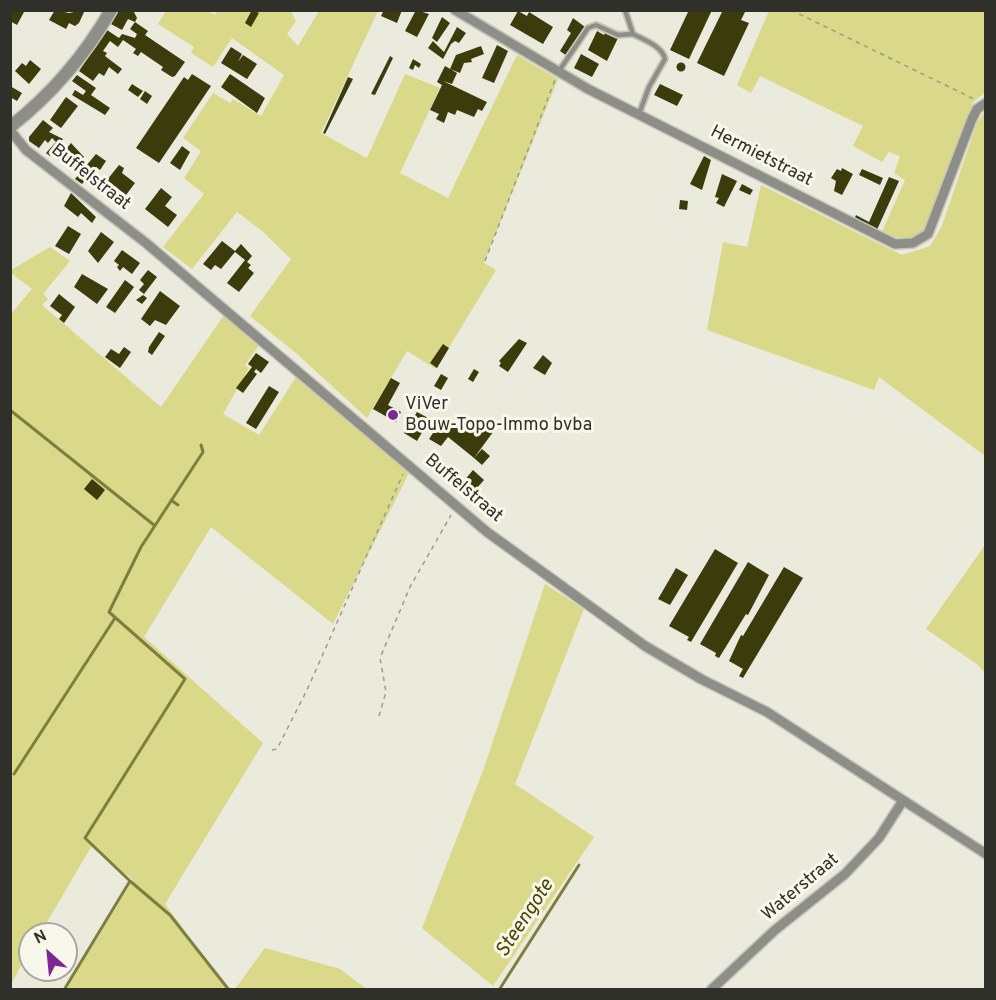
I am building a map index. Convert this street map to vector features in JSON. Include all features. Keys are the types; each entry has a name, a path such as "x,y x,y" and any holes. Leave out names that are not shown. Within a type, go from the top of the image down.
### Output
{"street":[{"path":"10,129 38,104 78,62 111,10"},
{"name":"Hermietstraat","path":"455,10 558,72 895,244 913,243 928,234 972,119 984,104"},
{"name":"Buffelstraat","path":"10,129 26,150 146,243 487,532 645,645 701,679 767,712 823,747 902,802 986,854"},
{"name":"Waterstraat","path":"711,990 775,930 845,874 879,838 902,802"}],"lane":[{"path":"625,10 633,34"},
{"path":"558,72 588,28 596,25 618,34 633,34 664,53 665,60 649,87 639,114"}],"path":[{"path":"792,10 984,104"},
{"path":"485,261 558,72"},
{"path":"272,750 277,749 307,690 408,464"},
{"path":"379,716 386,692 380,658 410,587 457,506"}],"shaded area":[{"path":"166,11 207,11 215,15 217,11 291,11 296,21 287,34 298,46 319,11 378,11 321,133 367,158 405,74 440,88 400,173 448,198 517,55 558,79 484,263 496,270 436,369 407,351 367,418 296,353 250,316 291,259 262,231 237,212 192,269 163,247 204,194 184,178 201,151 183,138 213,93 230,103 233,99 261,116 284,75 232,38 213,67 191,53 194,47 158,24"},
{"path":"769,11 985,11 985,93 973,102 929,223 919,234 902,238 881,234 905,180 894,173 900,156 889,152 882,162 853,146 863,126 760,76 751,93 737,85"},
{"path":"985,111 985,456 879,377 874,390 707,330 723,242 747,247 761,185 902,255 930,246 941,228 977,123"},
{"path":"50,247 70,261 43,294 48,299 42,305 161,407 224,315 260,344 245,365 249,368 223,414 259,435 296,377 409,473 333,624 211,527 144,637 263,743 165,904 227,989 66,989 70,982 78,982 78,969 133,880 91,847 47,922 18,922 18,971 11,984 10,315 32,289 11,273 11,270"},
{"path":"985,545 985,673 978,665 926,629"},
{"path":"545,584 584,609 515,784 594,837 493,986 422,928 484,768"},
{"path":"265,948 340,969 367,989 235,989"}],"building":[{"path":"10,10 24,12 17,25 10,21"},
{"path":"55,10 69,13 85,10 79,23 75,26 69,23 66,29 49,20"},
{"path":"118,10 133,10 137,18 135,22 128,19 122,30 111,24"},
{"path":"252,10 259,13 251,27 245,23"},
{"path":"384,10 402,10 397,23 381,16"},
{"path":"416,10 429,14 417,37 405,31"},
{"path":"689,10 712,10 689,59 670,50"},
{"path":"723,10 746,10 741,20 749,23 724,76 697,63"},
{"path":"518,11 527,16 529,12 553,27 543,44 510,25"},
{"path":"442,17 450,23 437,42 432,38"},
{"path":"573,18 585,27 567,56 560,51 571,33 567,30"},
{"path":"135,22 148,31 145,35 185,62 175,76 172,77 161,70 163,67 141,52 138,56 133,53 136,49 123,40 118,47 110,41 103,51 107,53 105,56 122,69 118,74 109,67 104,76 99,73 93,81 79,71 107,30 119,38 122,34 135,38 137,34 130,29"},
{"path":"457,27 466,33 459,43 455,41 451,44 443,59 428,48 433,41 444,52"},
{"path":"597,31 604,35 606,31 618,38 607,61 588,50"},
{"path":"497,45 508,51 494,83 482,78"},
{"path":"481,46 484,54 471,59 472,62 464,63 460,73 450,69 456,55"},
{"path":"231,47 242,54 238,62 243,55 257,64 247,79 221,63"},
{"path":"581,54 599,64 592,77 574,68"},
{"path":"390,56 393,58 375,95 371,94"},
{"path":"413,59 421,64 419,68 415,65 413,70 409,68"},
{"path":"30,60 41,69 29,84 15,71 22,63 26,66"},
{"path":"681,63 685,67 681,71 677,67"},
{"path":"445,66 457,73 452,84 443,81 487,102 482,111 478,109 474,117 457,110 455,115 448,112 444,123 436,119 439,114 430,110 442,85 437,82"},
{"path":"192,74 211,86 159,163 136,148 184,77 188,80"},
{"path":"230,74 265,98 257,113 221,87"},
{"path":"77,75 96,88 91,95 110,108 105,115 72,95 75,90 83,95 86,91 72,81"},
{"path":"348,77 353,79 325,134 323,133"},
{"path":"132,84 143,91 138,97 128,90"},
{"path":"660,84 683,95 677,106 654,95"},
{"path":"10,86 22,93 17,101 10,97"},
{"path":"145,91 152,96 147,104 140,99"},
{"path":"66,97 78,106 61,128 50,120"},
{"path":"43,120 53,128 49,132 63,139 50,156 46,153 56,142 52,138 48,143 45,140 39,148 29,141 29,137"},
{"path":"71,143 84,157 71,169 58,159"},
{"path":"182,146 190,152 180,170 170,163"},
{"path":"96,154 106,161 100,170 96,167 82,184 75,179"},
{"path":"704,156 711,160 702,190 690,184"},
{"path":"119,165 124,168 122,173 135,183 126,195 107,180"},
{"path":"842,168 853,174 842,195 834,191 836,181 831,178 837,169 841,171"},
{"path":"862,169 883,178 880,185 859,175"},
{"path":"722,174 737,181 724,207 716,203 719,198 715,197"},
{"path":"889,177 899,181 876,232 854,220 856,215 869,222"},
{"path":"742,184 753,190 750,195 739,190"},
{"path":"161,188 172,197 165,206 177,215 168,227 145,209"},
{"path":"71,193 96,217 92,223 81,213 78,217 64,206"},
{"path":"680,200 688,201 687,210 679,209"},
{"path":"68,226 81,234 69,254 55,246"},
{"path":"101,232 114,242 98,263 88,251"},
{"path":"222,241 235,251 241,244 252,256 247,262 251,265 248,268 254,273 239,292 227,283 245,260 235,252 221,269 215,265 211,270 203,264"},
{"path":"122,250 140,263 132,274 123,267 120,271 117,267 119,265 114,261"},
{"path":"148,270 157,277 144,294 139,290 144,284 140,280"},
{"path":"82,274 108,289 97,304 74,287"},
{"path":"125,280 134,287 115,313 106,307"},
{"path":"160,291 180,306 166,325 155,320 150,326 141,319"},
{"path":"59,294 75,307 64,323 59,319 62,315 50,306"},
{"path":"143,295 147,298 142,304 136,300"},
{"path":"159,332 165,336 152,355 148,352 149,347"},
{"path":"519,339 527,343 508,372 499,366 501,363 499,361"},
{"path":"443,344 449,348 437,368 430,363"},
{"path":"124,347 131,352 120,368 105,357 111,349 119,354"},
{"path":"256,353 269,362 261,373 256,369 254,372 257,374 243,393 236,388 252,367 248,364"},
{"path":"543,355 552,363 545,375 533,368"},
{"path":"474,369 479,372 473,382 468,379"},
{"path":"441,374 448,378 441,390 434,386"},
{"path":"391,378 400,383 388,405 401,412 396,422 373,409"},
{"path":"269,386 279,392 256,429 246,423"},
{"path":"417,412 430,419 417,441 404,433"},
{"path":"484,418 496,428 474,458 448,437 441,446 429,439 437,427 441,430 446,421 459,429 464,422 468,425 472,420 474,422 471,427 475,430"},
{"path":"482,449 490,456 482,465 474,458"},
{"path":"473,470 484,480 469,497 458,488"},
{"path":"92,479 105,490 97,500 84,489"},
{"path":"715,549 738,563 691,642 687,640 689,637 669,626"},
{"path":"748,562 769,575 748,615 746,614 719,658 715,656 716,653 700,644"},
{"path":"784,567 803,578 743,678 739,676 743,669 729,661 741,635 743,636"},
{"path":"676,568 688,575 670,605 658,599"}],"waterway":[{"path":"10,410 154,525"},
{"path":"64,990 130,881 85,838 185,679 109,612 141,547 203,452 201,445"},
{"path":"171,500 178,505"},
{"path":"14,774 115,618"},
{"name":"Steengote","path":"499,990 579,865"},
{"path":"130,881 170,915 229,990"}],"place":[{"name":"ViVer Bouw-Topo-Immo bvba","path":"393,415"}]}
